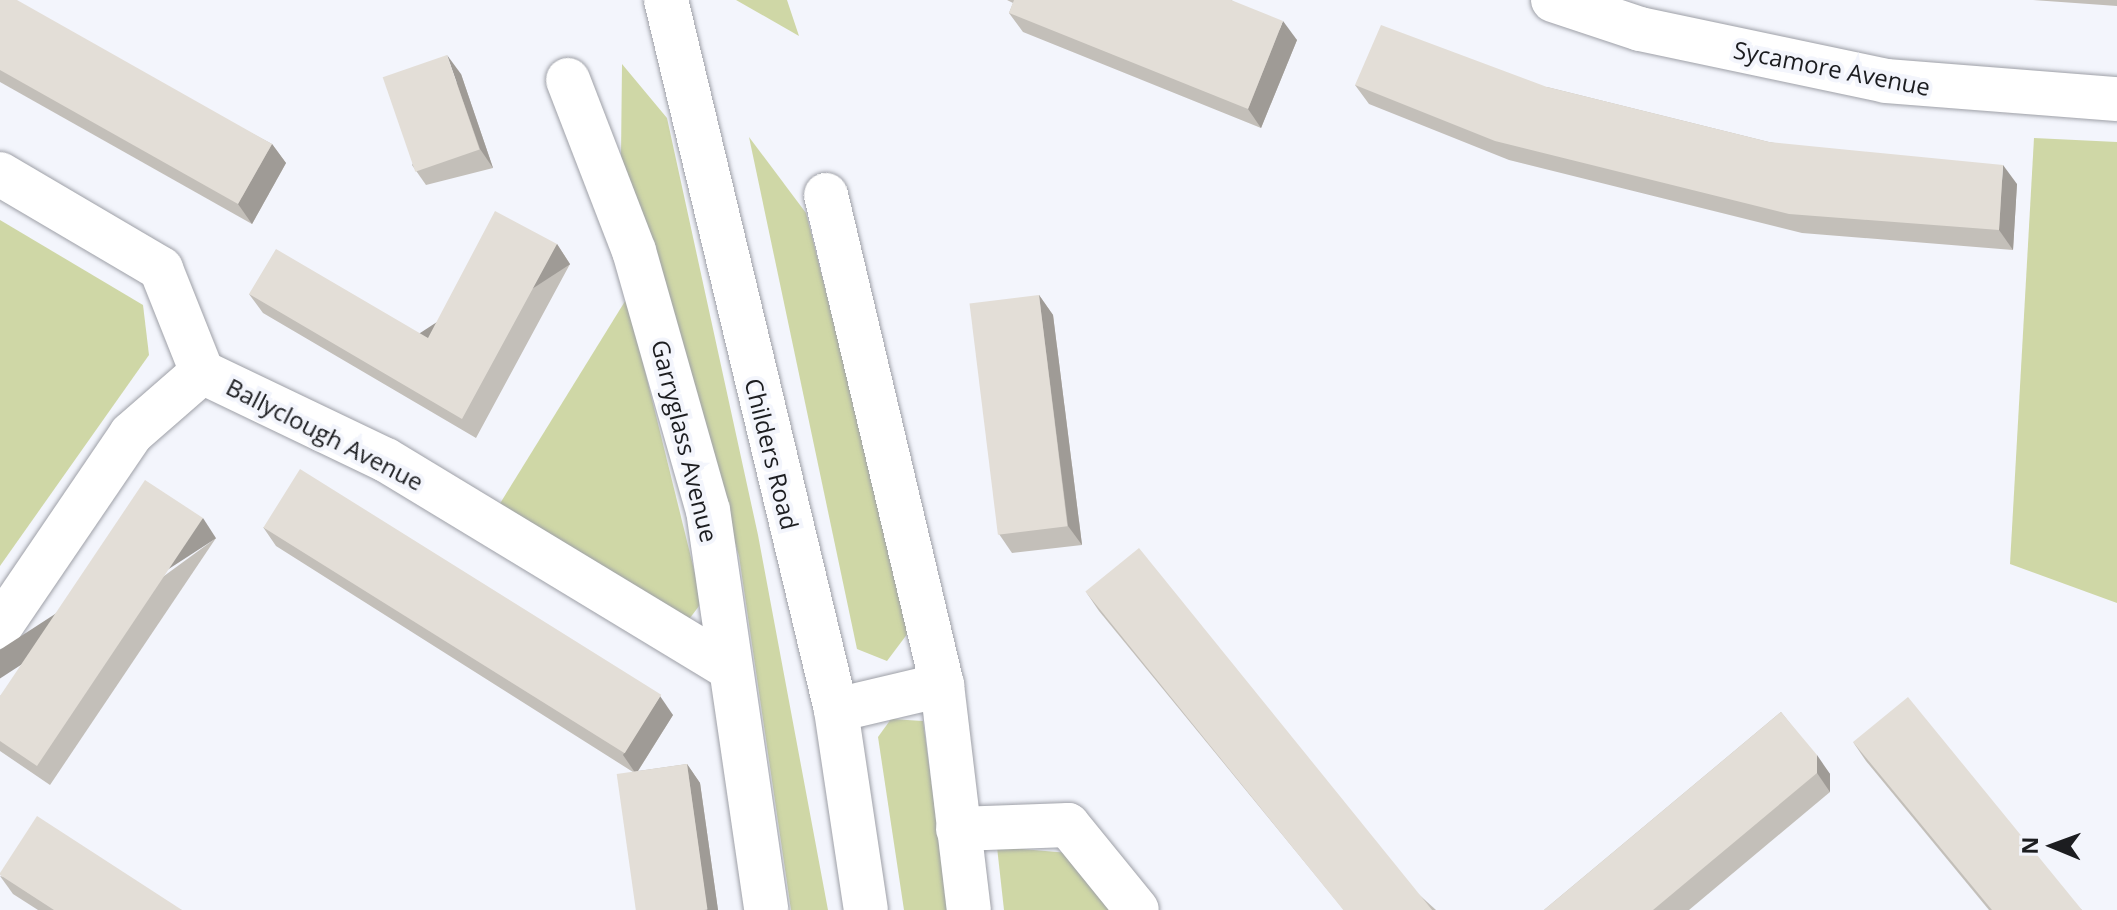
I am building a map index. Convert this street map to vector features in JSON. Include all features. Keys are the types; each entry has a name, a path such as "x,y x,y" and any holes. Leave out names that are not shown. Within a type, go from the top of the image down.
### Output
{"street":[{"name":"Childers Road","path":"666,0 836,710 866,910"},
{"name":"Sycamore Avenue","path":"1553,0 1640,29 1899,83 2117,99"},
{"name":"Garryglass Avenue","path":"568,80 634,251 708,510 728,667 766,910"},
{"path":"0,174 161,269 202,372"},
{"path":"826,195 942,685 969,910"},
{"name":"Ballyclough Avenue","path":"0,627 131,434 202,372 386,460 728,667"},
{"path":"836,710 942,685"},
{"path":"958,829 1068,825 1137,910"}],"green space":[{"path":"736,0 787,0 799,36"},
{"path":"622,64 667,118 758,535 828,910 791,910 739,556 621,156"},
{"path":"749,137 806,213 911,629 887,661 857,649"},
{"path":"2034,138 2117,142 2117,603 2010,564"},
{"path":"0,220 143,305 149,355 0,566"},
{"path":"627,298 702,602 687,622 496,510"},
{"path":"891,719 923,721 949,910 904,910 878,737"},
{"path":"997,847 1069,853 1116,910 1004,910"}],"building":[{"path":"0,0 17,0 272,144 238,204 0,70"},
{"path":"1014,0 1231,0 1283,21 1248,109 1009,13"},
{"path":"1381,25 1547,87 1769,142 2003,165 1999,230 1789,214 1495,141 1355,85"},
{"path":"447,55 480,150 415,172 383,77"},
{"path":"495,211 557,244 462,419 249,294 276,249 428,338"},
{"path":"1039,295 1067,526 998,535 970,304"},
{"path":"300,469 661,695 625,753 263,528"},
{"path":"145,480 203,518 37,766 0,741 0,696"},
{"path":"1139,548 1432,910 1343,910 1085,591"},
{"path":"1908,697 2082,910 1992,910 1853,742"},
{"path":"1781,712 1817,755 1817,773 1653,910 1544,910"},
{"path":"687,764 707,910 636,910 617,774"},
{"path":"37,816 182,910 54,910 0,875"}]}
